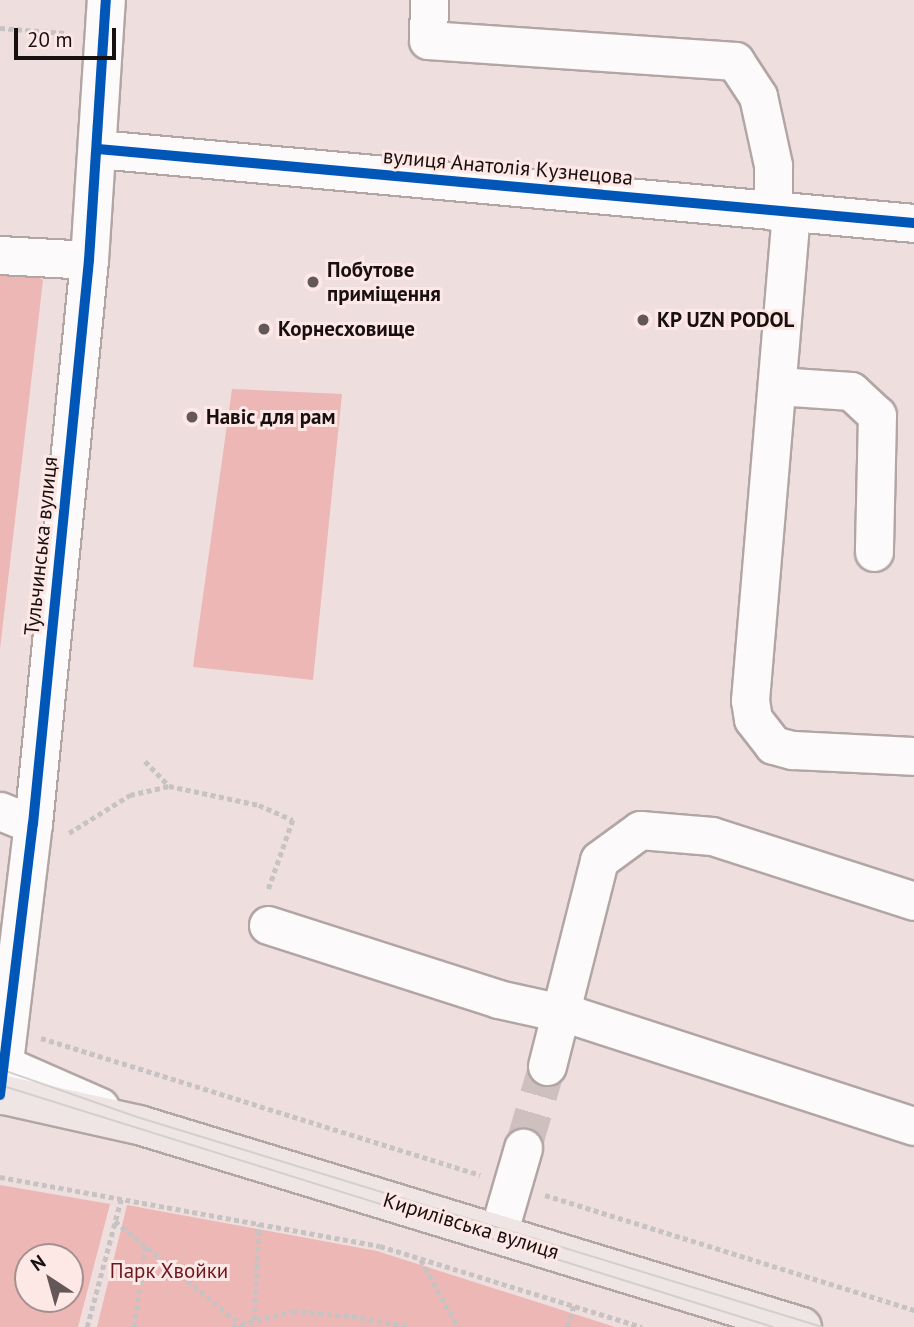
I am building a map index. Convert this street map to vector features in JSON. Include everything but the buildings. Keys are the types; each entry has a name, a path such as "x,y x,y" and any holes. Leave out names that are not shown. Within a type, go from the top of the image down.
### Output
{"main road":[{"name":"Кирилівська вулиця","path":"1,1082 802,1327"}],"street":[{"name":"Тульчинська вулиця","path":"1,1082 11,1029 16,817 89,260 99,149 106,0"},
{"path":"429,0 428,40 735,61 758,96 782,211 777,386 750,700 753,719 773,745 792,750 914,756"},
{"name":"вулиця Анатолія Кузнецова","path":"99,149 914,223"},
{"path":"0,255 89,260"},
{"path":"777,386 851,391 877,415 874,552"},
{"path":"547,1066 599,860 640,830 712,836 914,901"},
{"path":"268,925 498,999 561,1013 914,1126"},
{"path":"498,1234 523,1148"}],"path":[{"path":"0,28 65,33"},
{"path":"145,761 169,786"},
{"path":"69,833 130,796 169,786 259,805 293,820 266,896 269,911 304,936"},
{"path":"11,1029 914,1310"},
{"path":"0,1177 380,1246 642,1327"},
{"path":"87,1327 121,1199"},
{"path":"115,1221 244,1327"},
{"path":"254,1320 259,1224"},
{"path":"134,1327 145,1245"},
{"path":"420,1259 458,1327"},
{"path":"567,1327 574,1305"},
{"path":"232,1327 239,1322 293,1311 352,1315 410,1327"}],"green space":[{"path":"0,265 22,266 43,280 0,649"},
{"path":"232,389 342,394 313,680 193,667"},
{"name":"Парк Хвойки","path":"0,1185 110,1204 84,1304 84,1243 14,1243 14,1313 82,1313 78,1327 0,1327"},
{"name":"Парк Хвойки","path":"127,1205 377,1251 615,1327 97,1327"}],"tunnel":[{"path":"523,1148 547,1066"}],"tram line":[{"path":"0,1069 137,1117 822,1327"},
{"path":"0,1085 773,1327"}],"cycle path":[{"path":"0,1095 33,824 89,260 106,0"},
{"path":"98,149 914,223"}],"place":[{"name":"Побутове приміщення","path":"313,282"},
{"name":"KP UZN PODOL","path":"643,320"},
{"name":"Корнесховище","path":"264,329"},
{"name":"Навіс для рам","path":"192,417"}]}
